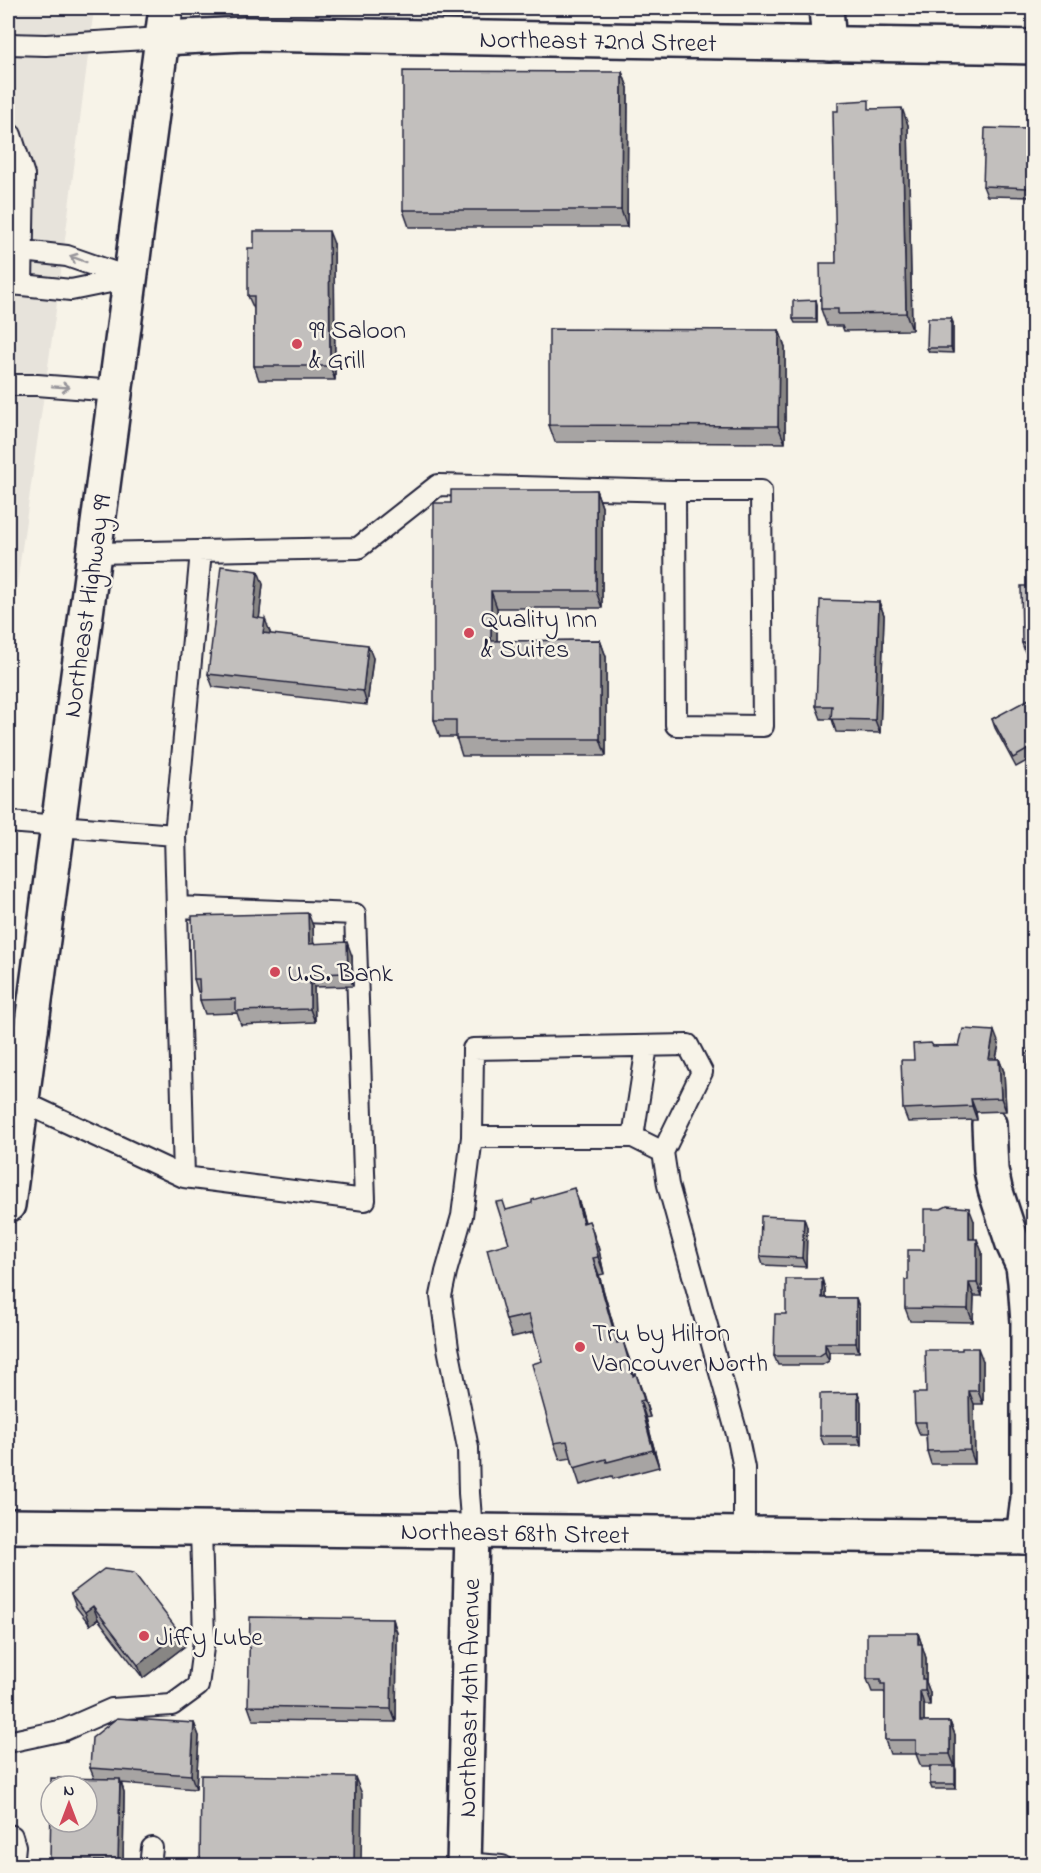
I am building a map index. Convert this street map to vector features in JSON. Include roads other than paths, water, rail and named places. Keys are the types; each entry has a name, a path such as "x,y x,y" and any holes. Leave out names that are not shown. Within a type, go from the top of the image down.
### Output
{"street":[{"path":"826,8 829,44"},
{"name":"Northeast 72nd Street","path":"164,23 245,34 1034,48"},
{"name":"Northeast Highway 99","path":"8,1205 14,1100 57,827 164,23"},
{"name":"Northeast 68th Street","path":"8,1526 1028,1537 1028,1322 1025,1282 1023,1266 1013,1244 995,1189 989,1124"},
{"name":"Northeast 10th Avenue","path":"464,1864 472,1531"}],"lane":[{"path":"8,44 46,45 164,23"},
{"path":"8,135 11,135 24,175 23,251 12,281 71,290 130,278"},
{"path":"23,251 68,256 130,278"},
{"path":"8,385 115,391"},
{"path":"94,553 358,548 438,484 675,491 761,491 763,726 676,725 675,491"},
{"path":"184,1178 175,835 201,551"},
{"path":"8,822 175,835"},
{"path":"14,1100 184,1178 365,1200 355,914 177,907"},
{"path":"472,1531 468,1448 448,1348 441,1296 462,1216 472,1137 473,1049 688,1045 702,1072 663,1152 668,1185 737,1434 744,1467 744,1534"},
{"path":"633,1137 647,1046"},
{"path":"472,1137 633,1137 663,1152"},
{"path":"8,1742 64,1730 112,1709 172,1705 198,1686 204,1640 201,1529"},
{"path":"10,1836 15,1846 13,1866"},
{"path":"464,1864 501,1866"}],"place":[{"name":"99 Saloon & Grill","path":"297,344"},
{"name":"Quality Inn & Suites","path":"469,633"},
{"name":"U.S. Bank","path":"275,972"},
{"name":"Tru by Hilton Vancouver North","path":"580,1347"},
{"name":"Jiffy Lube","path":"144,1636"}]}
